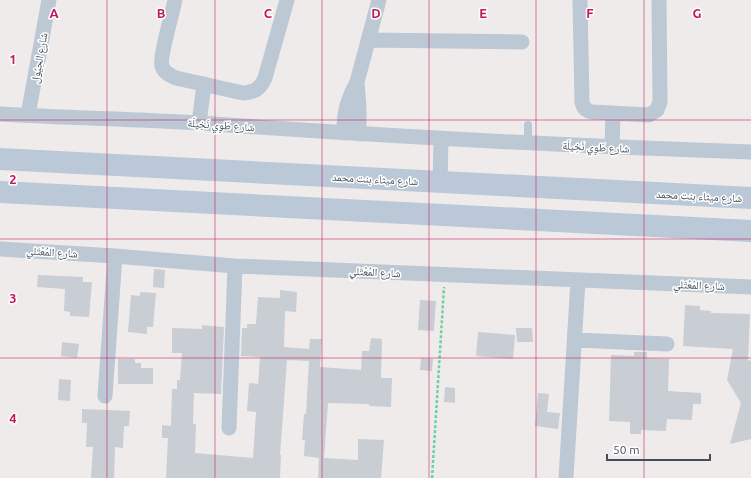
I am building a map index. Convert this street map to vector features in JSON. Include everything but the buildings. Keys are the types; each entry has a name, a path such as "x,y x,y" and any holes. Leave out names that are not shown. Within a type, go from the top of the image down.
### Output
{"main road":[{"name":"شارع ميثاء بنت محمد","path":"0,159 751,198"},
{"path":"0,192 751,231"}],"street":[{"name":"شارع الحِيُول","path":"28,115 49,0"},
{"path":"175,0 162,56 162,66 167,74 176,78 243,93 253,92 261,87 265,78 287,0"},
{"path":"352,134 359,108 356,82 379,0"},
{"path":"580,0 583,106 589,112 649,115 659,106 660,102 659,0"},
{"path":"368,40 522,42"},
{"path":"204,124 208,85"},
{"name":"شارع طَوِي نَخِيلَة","path":"0,114 204,124 528,144 751,152"},
{"path":"616,148 617,114"},
{"path":"440,183 441,139"},
{"name":"شارع المُعْتَلي","path":"0,249 115,256 235,266 751,287"},
{"path":"105,396 115,256"},
{"path":"229,428 235,266"},
{"path":"566,478 578,280"},
{"path":"574,340 667,344"}],"lane":[{"path":"528,125 528,144"}],"path":[{"path":"432,478 445,275"}]}
